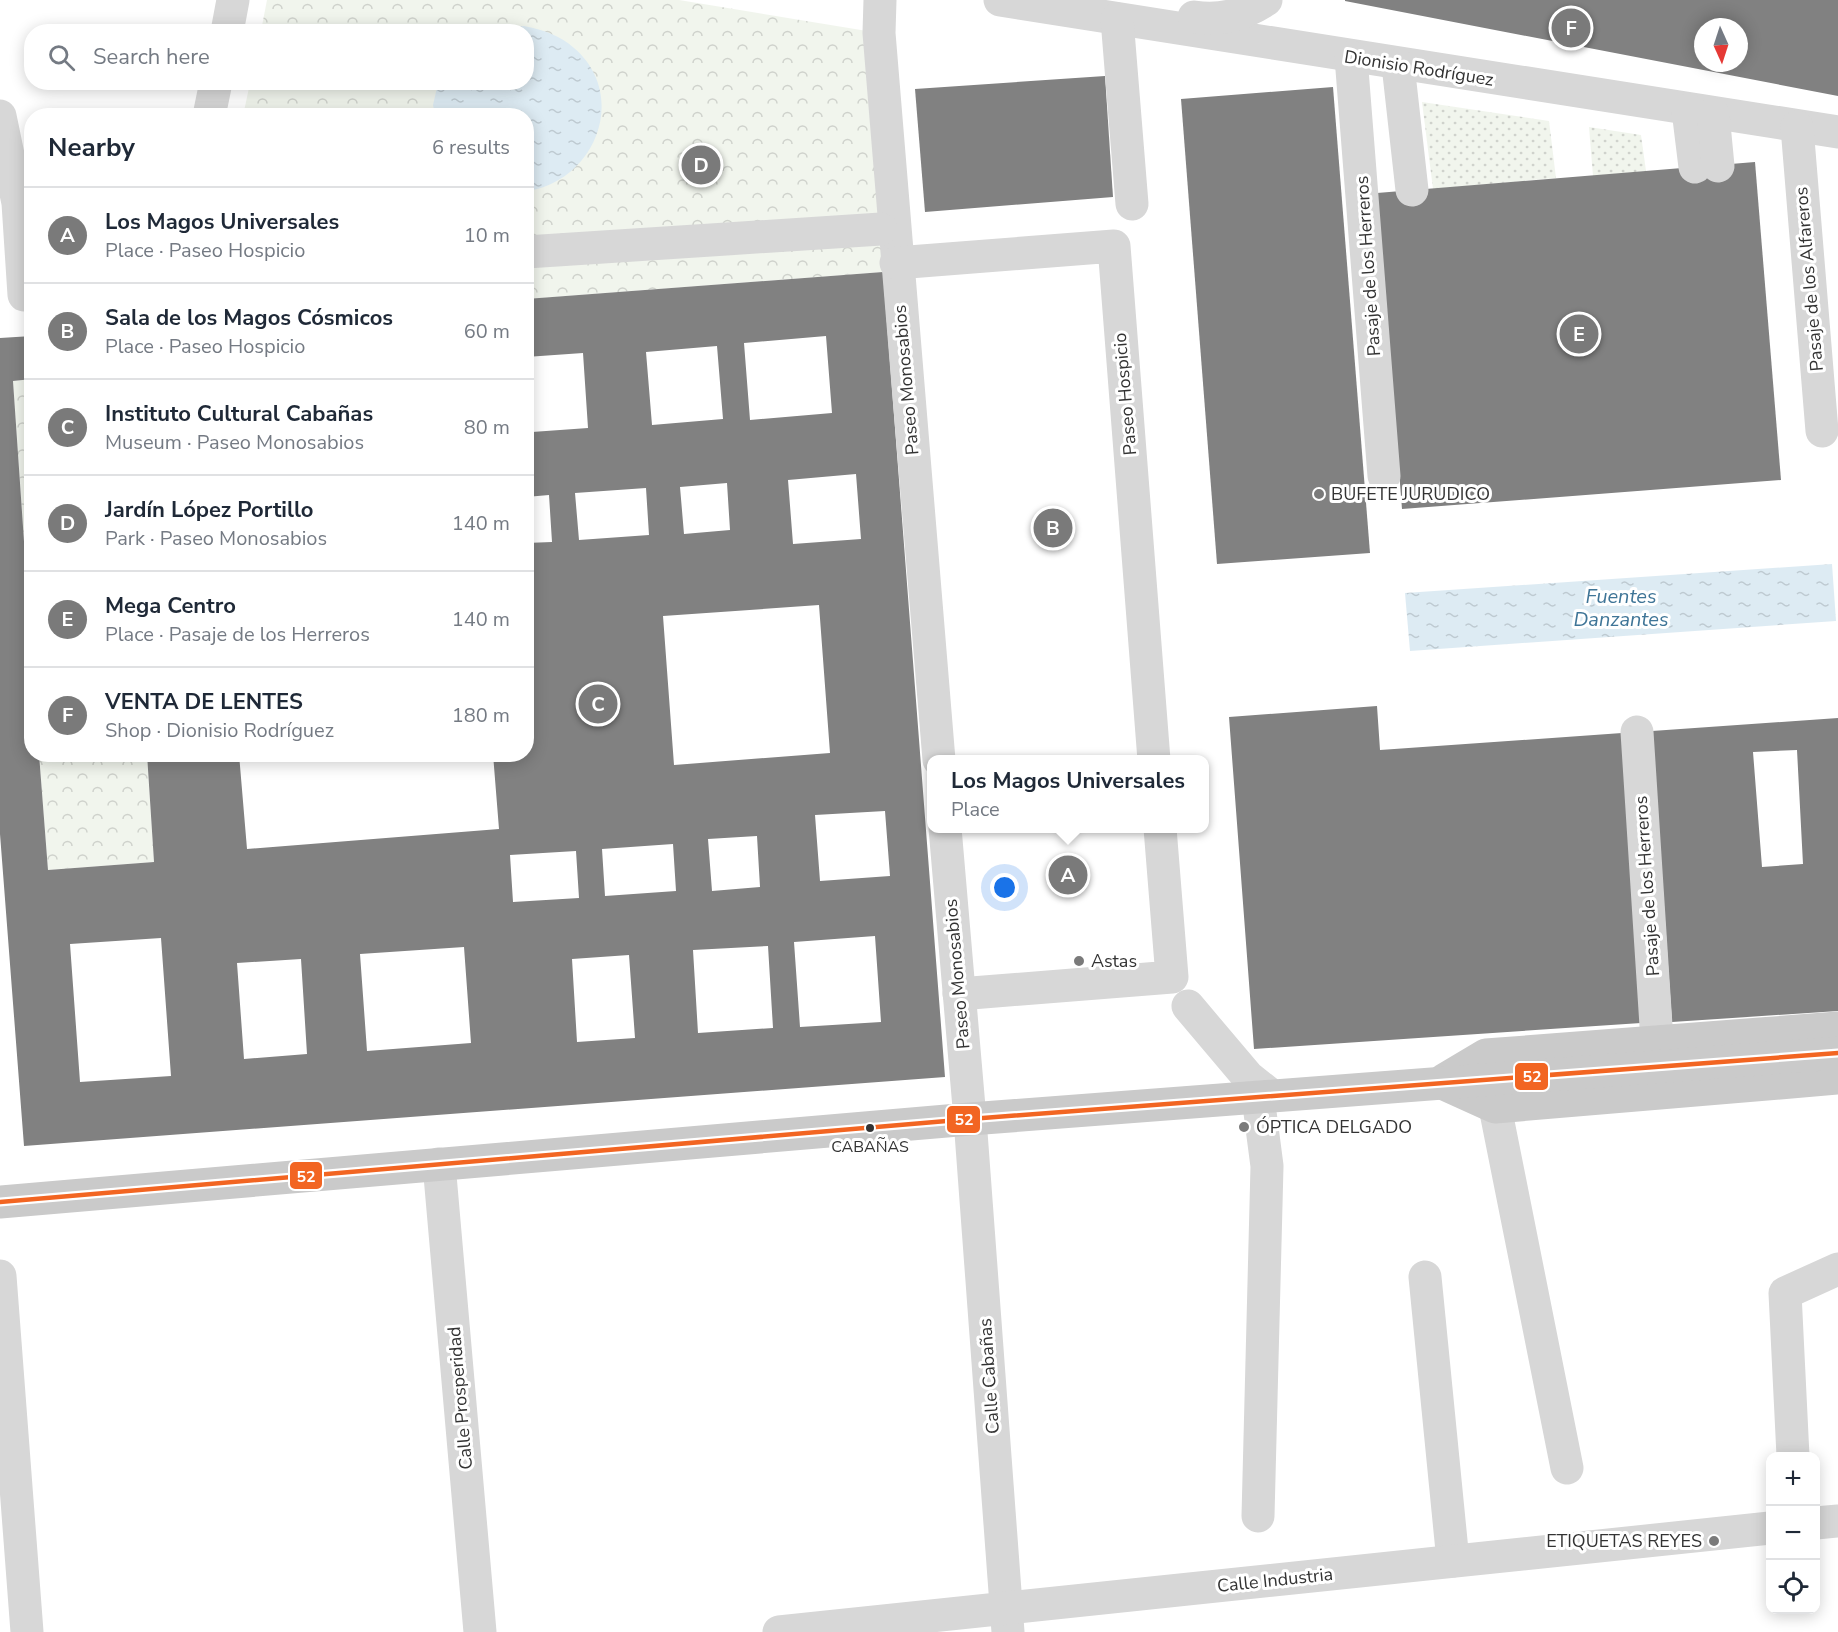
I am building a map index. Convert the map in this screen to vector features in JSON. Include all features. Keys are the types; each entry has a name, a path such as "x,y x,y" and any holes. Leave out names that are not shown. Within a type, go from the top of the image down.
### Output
{"main road":[{"path":"1440,1082 1485,1055 1838,1028"},
{"path":"0,1202 970,1119 1838,1053"},
{"path":"1440,1082 1495,1107 1838,1078"}],"street":[{"path":"228,24 233,0"},
{"name":"Paseo Monosabios","path":"880,0 879,33 887,221 896,263 939,755"},
{"name":"Dionisio Rodríguez","path":"1000,0 1111,9 1374,61 1838,132"},
{"path":"1132,204 1111,9 1212,20 1237,15 1266,0"},
{"path":"1374,61 1398,191"},
{"name":"Pasaje de los Herreros","path":"1374,61 1384,476"},
{"path":"211,108 214,90"},
{"path":"1700,112 1706,166"},
{"path":"0,118 18,203 19,295"},
{"name":"Pasaje de los Alfareros","path":"1797,127 1822,431"},
{"path":"534,251 887,221"},
{"name":"Paseo Hospicio","path":"896,263 1114,246 1154,755"},
{"name":"Pasaje de los Herreros","path":"1636,732 1657,1041"},
{"name":"Paseo Monosabios","path":"945,833 970,1119"},
{"path":"959,994 1172,977 1160,833"},
{"path":"1188,1006 1265,1096 1267,1166 1258,1516"},
{"path":"1495,1107 1567,1468"},
{"name":"Calle Cabañas","path":"970,1119 1008,1620"},
{"name":"Calle Prosperidad","path":"439,1164 480,1632"},
{"path":"1793,1452 1785,1293 1838,1269"},
{"path":"0,1276 27,1632"},
{"path":"1425,1277 1453,1561"},
{"path":"1820,1523 1838,1521"},
{"name":"Calle Industria","path":"779,1632 1008,1620 1453,1561 1766,1528"}],"green space":[{"path":"267,0 679,0 867,31 883,272 534,298 534,108 245,108 249,90 534,90 534,24 262,24"},
{"path":"1422,102 1549,121 1556,178 1433,189"},
{"path":"1589,127 1641,135 1646,171 1593,176"},
{"path":"24,380 24,541 13,381"},
{"path":"40,762 147,762 154,862 48,870"}],"water":[{"path":"534,28 563,40 574,48 591,67 600,89 601,111 597,133 587,154 571,171 551,184 534,189 534,108 434,108 436,90 534,90"},
{"name":"Fuentes Danzantes","path":"1832,564 1836,621 1410,651 1405,593"}],"building":[{"path":"1345,0 1838,0 1838,96 1713,72 1748,72 1748,18 1694,18 1694,68"},
{"path":"1105,76 1113,197 925,212 915,89"},
{"path":"1333,87 1370,553 1217,564 1181,99"},
{"path":"1755,162 1781,480 1402,509 1377,193"},
{"path":"883,272 945,1077 24,1146 0,834 0,338 24,336 24,380 13,381 24,541 24,762 40,762 48,870 154,862 148,762 240,762 247,849 499,829 494,762 534,762 534,543 552,542 549,495 534,496 534,432 588,428 583,353 534,356 534,298","holes":["826,336 832,413 750,420 744,343","717,346 723,419 652,425 646,352","856,474 861,539 793,544 788,480","727,483 730,530 684,534 680,487","646,488 649,535 579,540 575,493","819,605 830,753 674,765 663,616","885,811 890,876 820,881 815,815","757,836 760,887 712,891 708,839","673,844 676,891 605,896 602,849","576,851 579,898 513,902 510,855","875,936 881,1022 800,1027 794,942","161,938 171,1076 80,1082 70,944","768,946 773,1028 698,1033 693,950","464,947 471,1043 367,1051 360,954","629,955 635,1038 577,1042 572,959","301,959 307,1054 244,1059 237,963"]},
{"path":"1377,706 1380,750 1622,733 1641,1023 1254,1049 1229,717"},
{"path":"1838,718 1838,1011 1672,1022 1652,731","holes":["1797,750 1803,864 1762,867 1753,752"]}],"transit line":[{"name":"52","path":"0,1202 970,1119 1838,1053"}],"place":[{"name":"VENTA DE LENTES","path":"1571,28"},
{"name":"Jardín López Portillo","path":"701,165"},
{"name":"Mega Centro","path":"1579,334"},
{"name":"BUFETE JURUDICO","path":"1319,494"},
{"name":"Sala de los Magos Cósmicos","path":"1053,528"},
{"name":"Instituto Cultural Cabañas","path":"598,704"},
{"name":"Los Magos Universales","path":"1068,875"},
{"name":"Astas","path":"1079,961"},
{"name":"ÓPTICA DELGADO","path":"1244,1127"},
{"name":"CABAÑAS","path":"870,1128"},
{"name":"ETIQUETAS REYES","path":"1714,1541"}]}
